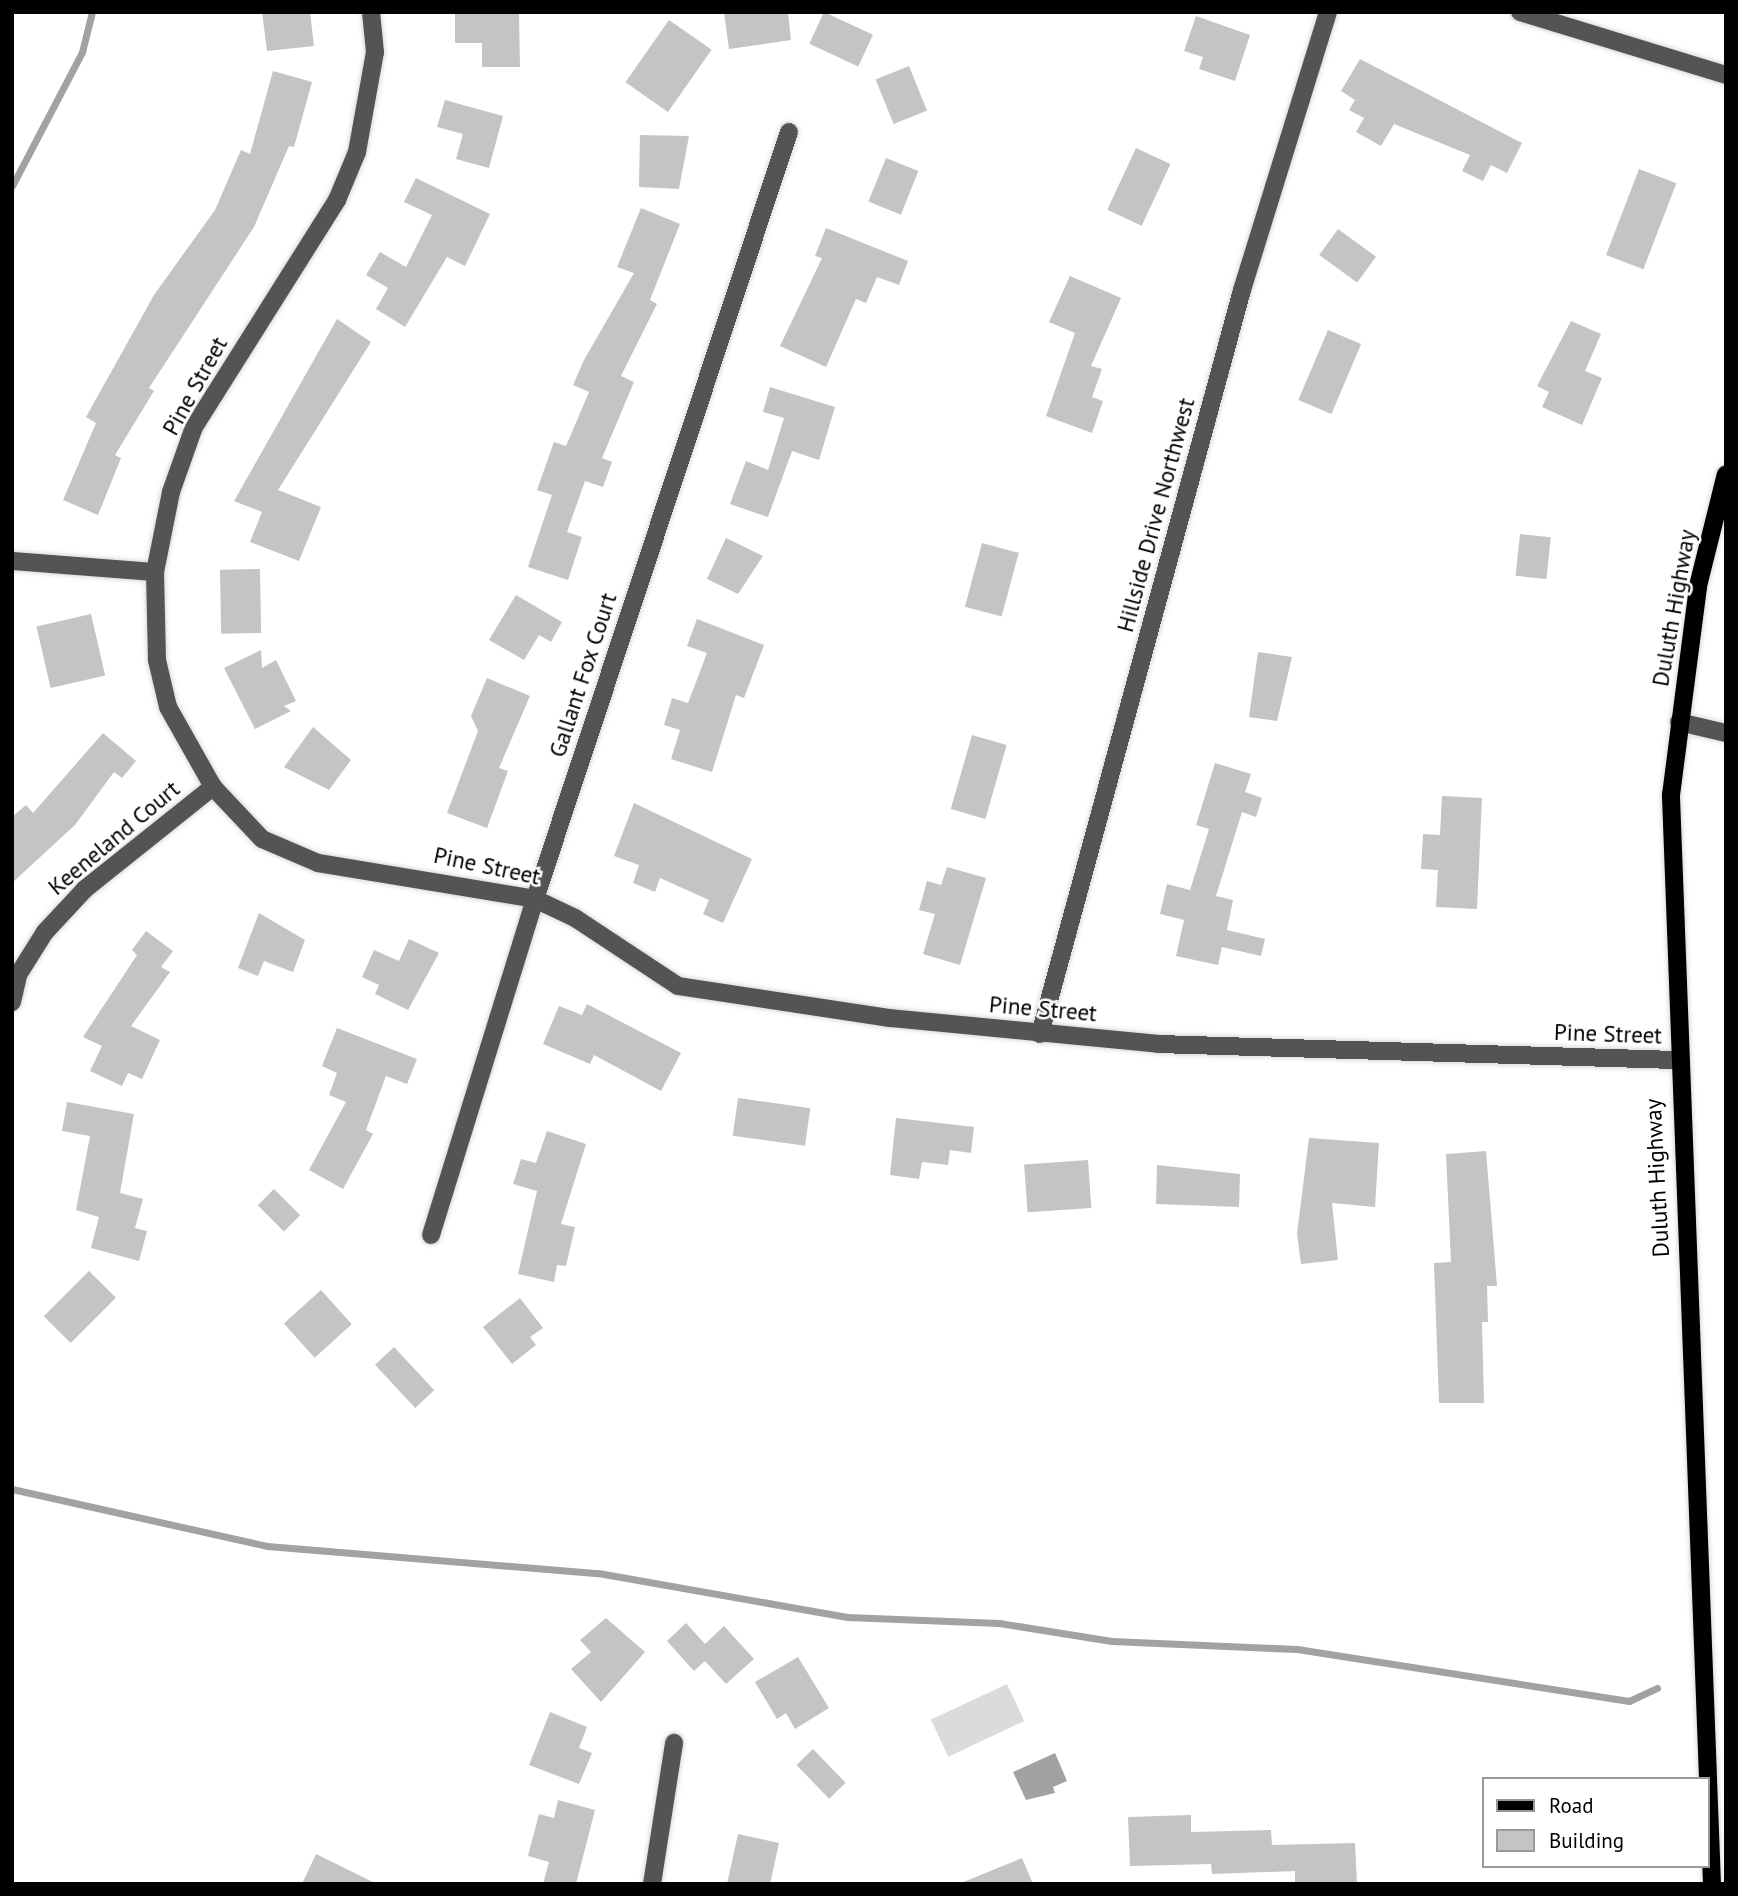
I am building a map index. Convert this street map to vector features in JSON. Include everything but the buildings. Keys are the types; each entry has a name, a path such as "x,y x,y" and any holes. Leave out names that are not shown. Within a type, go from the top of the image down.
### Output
{"main road":[{"name":"Duluth Highway","path":"1707,1777 1676,1060 1671,795 1699,586 1726,474"},
{"name":"Duluth Highway","path":"1710,1838 1712,1884"}],"street":[{"name":"Pine Street","path":"371,12 370,106 357,152 337,200 194,427 171,492 155,572 157,660 168,708 213,787 262,839 318,863 535,899 575,918 678,986 1040,1034 1676,1060"},
{"name":"Hillside Drive Northwest","path":"1040,1034 1242,289 1328,12"},
{"path":"1520,12 1726,75"},
{"name":"Gallant Fox Court","path":"430,1235 535,899 789,132"},
{"path":"12,561 155,572"},
{"path":"1679,722 1726,733"},
{"name":"Keeneland Court","path":"12,1002 18,975 77,897 213,787"},
{"path":"652,1884 674,1743"}],"shaded area":[{"path":"1007,1684 1024,1721 948,1757 931,1719"},
{"path":"1055,1753 1067,1781 1053,1787 1055,1793 1026,1800 1013,1772"}],"waterway":[{"path":"12,186 82,52 92,12"},
{"path":"12,1489 267,1546 598,1573 847,1617 999,1623 1112,1641 1297,1649 1629,1701 1657,1688"}]}
